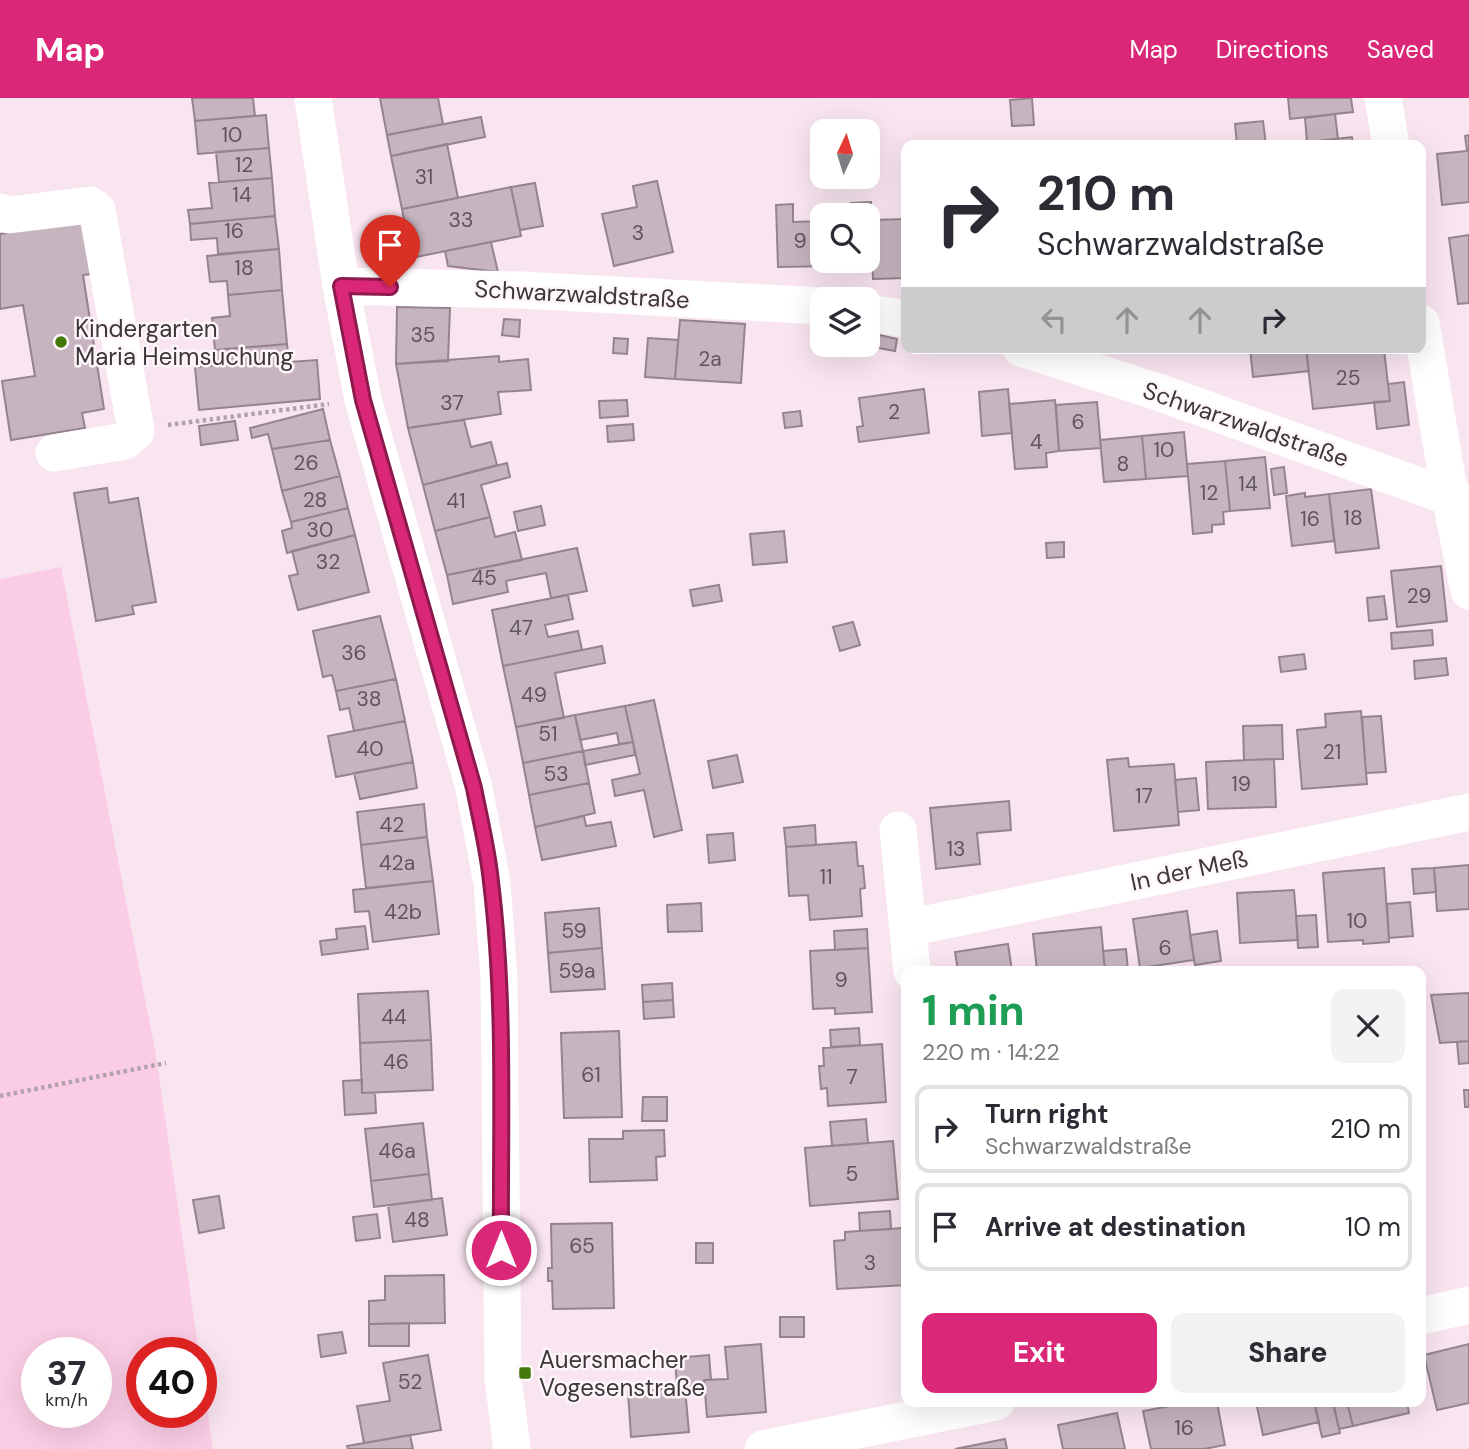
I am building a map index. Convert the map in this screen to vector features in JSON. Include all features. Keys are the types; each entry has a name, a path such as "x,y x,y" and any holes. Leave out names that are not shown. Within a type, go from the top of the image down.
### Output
{"street":[{"path":"313,98 341,286 363,400 474,788 492,883 499,979 503,1378 512,1449"},
{"path":"1383,98 1390,140"},
{"path":"0,212 9,215 90,205 97,210 136,431 125,441 54,453"},
{"name":"Schwarzwaldstraße","path":"341,286 523,290 810,305"},
{"path":"880,315 901,318"},
{"path":"1426,346 1459,500 1469,591"},
{"name":"Schwarzwaldstraße","path":"1039,354 1171,397 1459,500"},
{"name":"In der Meß","path":"908,929 1469,812"},
{"path":"898,830 912,966"},
{"path":"1426,1314 1469,1305"},
{"path":"763,1449 947,1407"}],"path":[{"path":"183,423 363,400"},
{"path":"0,1096 166,1063"}],"shaded area":[{"path":"61,567 156,1055 197,1337 126,1337 126,1428 210,1428 213,1449 0,1449 0,579"}],"building":[{"path":"192,98 253,98 255,116 195,121"},
{"path":"380,98 438,98 443,124 387,135"},
{"path":"1032,98 1034,125 1012,126 1010,100"},
{"path":"1288,98 1351,98 1353,112 1290,119"},
{"path":"1335,114 1338,139 1307,140 1305,118"},
{"path":"266,115 269,148 198,154 195,121"},
{"path":"481,117 485,137 391,156 387,135"},
{"path":"1263,121 1265,140 1237,140 1235,124"},
{"path":"1469,135 1469,151 1467,151 1465,136"},
{"path":"1352,137 1352,140 1326,140"},
{"path":"447,144 458,198 402,209 391,156"},
{"path":"269,148 272,178 219,182 216,152"},
{"path":"1469,151 1469,202 1442,205 1437,154"},
{"path":"272,178 275,216 190,224 188,210 212,208 209,183"},
{"path":"657,181 673,252 614,266 602,214 637,207 633,186"},
{"path":"535,183 543,226 520,230 511,187"},
{"path":"511,187 521,236 411,258 402,209"},
{"path":"793,204 793,222 810,221 810,266 778,267 776,205"},
{"path":"275,216 279,249 218,254 217,238 191,240 190,224"},
{"path":"901,219 901,278 873,279 873,273 880,273 880,220"},
{"name":"Kindergarten Maria Heimsuchung","path":"91,220 100,273 83,275 104,409 82,413 85,428 11,440 2,381 35,376 23,305 0,309 0,234"},
{"path":"1469,235 1469,303 1458,304 1449,238"},
{"path":"491,242 498,272 448,266 445,251"},
{"path":"279,249 282,290 228,295 227,281 210,282 207,256"},
{"path":"282,290 287,344 215,350 212,318 230,316 228,295"},
{"path":"397,307 450,308 448,361 396,364"},
{"path":"504,319 520,320 519,337 502,335"},
{"path":"680,320 745,324 741,383 675,379"},
{"path":"880,335 897,339 895,351 880,348"},
{"path":"614,338 628,339 627,354 613,353"},
{"path":"648,338 678,340 675,379 645,377"},
{"path":"287,344 289,362 317,360 320,399 199,410 195,367 217,365 215,350"},
{"path":"1251,354 1307,354 1309,371 1253,377"},
{"path":"1307,354 1384,354 1390,401 1313,409"},
{"path":"499,356 499,362 528,359 531,390 498,392 501,414 408,428 396,364"},
{"path":"1404,382 1409,425 1377,429 1374,402 1390,401 1388,384"},
{"path":"924,389 929,433 859,442 857,427 863,426 859,398"},
{"path":"1008,389 1012,433 982,436 979,392"},
{"path":"627,400 628,416 600,418 599,401"},
{"path":"1055,400 1059,451 1046,453 1047,467 1015,469 1009,404"},
{"path":"1097,402 1101,448 1059,451 1056,405"},
{"path":"323,409 330,440 272,449 268,434 252,438 250,428"},
{"path":"800,411 802,426 785,428 783,413"},
{"path":"464,420 471,447 491,442 497,465 423,485 408,428"},
{"path":"235,421 238,440 201,445 199,426"},
{"path":"633,424 634,440 608,442 607,426"},
{"path":"1184,432 1188,476 1146,479 1142,436"},
{"path":"1142,436 1146,479 1104,482 1100,440"},
{"path":"330,440 340,476 282,491 272,449"},
{"path":"1265,457 1270,508 1230,511 1225,461"},
{"path":"1225,461 1230,511 1223,512 1224,524 1212,525 1212,532 1193,534 1187,464"},
{"path":"507,463 510,477 481,485 490,517 435,531 423,485"},
{"path":"1284,467 1287,493 1274,495 1271,469"},
{"path":"340,476 348,508 291,522 282,491"},
{"path":"107,488 109,503 138,498 156,602 132,606 134,614 96,621 74,493"},
{"path":"1371,489 1379,548 1336,553 1329,494"},
{"path":"1305,493 1305,497 1329,494 1334,541 1292,546 1286,496"},
{"path":"541,506 545,525 518,531 514,512"},
{"path":"348,508 355,535 287,553 282,531 292,528 291,522"},
{"path":"490,517 495,537 515,532 522,560 447,575 435,531"},
{"path":"784,531 787,562 753,565 750,534"},
{"path":"355,535 369,592 298,610 289,576 298,574 292,551"},
{"path":"1064,542 1064,557 1047,558 1046,543"},
{"path":"577,548 587,591 551,598 546,573 506,581 508,592 453,604 447,575"},
{"path":"1441,566 1447,621 1397,627 1391,571"},
{"path":"719,585 722,601 693,606 690,590"},
{"path":"568,595 573,619 545,625 548,637 578,631 582,650 503,666 492,610"},
{"path":"1384,596 1387,619 1369,621 1367,598"},
{"path":"380,616 396,679 336,691 332,675 323,677 313,631"},
{"path":"853,622 860,645 840,651 833,627"},
{"path":"1432,630 1433,645 1392,649 1391,633"},
{"path":"602,646 605,663 555,673 564,718 516,727 503,666"},
{"path":"1304,654 1306,669 1281,672 1279,657"},
{"path":"1446,658 1448,675 1415,679 1414,661"},
{"path":"396,679 405,721 354,731 349,708 340,710 336,691"},
{"path":"654,700 682,830 654,837 644,790 615,796 612,780 640,774 625,706"},
{"path":"625,706 633,742 619,744 617,733 580,740 575,715"},
{"path":"1361,711 1367,784 1302,789 1297,730 1326,727 1325,714"},
{"path":"575,715 583,751 523,763 516,727"},
{"path":"1381,716 1386,772 1366,773 1362,717"},
{"path":"405,721 413,762 336,777 328,736"},
{"path":"1282,725 1283,759 1244,760 1243,726"},
{"path":"633,742 635,755 585,765 583,751"},
{"path":"583,751 589,783 529,795 523,763"},
{"path":"737,755 743,782 713,788 708,761"},
{"path":"1128,758 1129,767 1174,764 1179,825 1114,831 1107,760"},
{"path":"1274,759 1276,807 1208,809 1206,762"},
{"path":"413,762 417,788 360,799 354,773"},
{"path":"1196,778 1199,810 1178,812 1175,780"},
{"path":"589,783 595,813 535,827 529,795"},
{"path":"1009,801 1011,830 977,833 980,864 936,869 930,808"},
{"path":"424,804 427,837 361,845 357,812"},
{"path":"584,816 586,826 611,822 616,846 542,860 535,827"},
{"path":"815,825 816,845 786,847 784,828"},
{"path":"733,833 735,860 709,863 707,835"},
{"path":"427,837 433,881 366,888 361,845"},
{"path":"856,842 858,866 863,866 865,888 860,889 862,916 810,920 808,895 789,896 786,847"},
{"path":"1469,865 1469,909 1437,911 1434,868"},
{"path":"1384,868 1389,942 1328,942 1323,873"},
{"path":"1434,868 1436,892 1414,894 1412,869"},
{"path":"433,881 439,934 373,942 369,911 355,912 353,890"},
{"path":"1294,890 1298,940 1240,943 1237,893"},
{"path":"1410,902 1413,936 1389,938 1387,904"},
{"path":"701,903 702,931 668,932 667,905"},
{"path":"599,908 602,948 548,953 545,913"},
{"path":"1187,911 1194,960 1140,966 1133,919"},
{"path":"1316,915 1318,947 1298,948 1296,916"},
{"path":"365,926 368,949 322,955 320,941 337,939 336,929"},
{"path":"1101,927 1105,966 1036,966 1033,934"},
{"path":"867,929 868,948 835,950 834,931"},
{"path":"1217,931 1221,961 1195,965 1190,935"},
{"path":"1008,944 1011,966 957,966 955,952"},
{"path":"602,948 605,989 551,992 548,953"},
{"path":"868,948 872,1012 835,1014 835,1008 813,1009 810,951"},
{"path":"1126,949 1128,966 1104,966 1103,951"},
{"path":"672,983 673,1000 643,1002 642,985"},
{"path":"428,991 431,1040 360,1043 358,994"},
{"path":"1469,993 1469,1041 1440,1043 1431,995"},
{"path":"673,1000 674,1017 644,1019 643,1002"},
{"path":"859,1028 860,1045 831,1047 830,1030"},
{"path":"619,1031 622,1117 564,1118 561,1033"},
{"path":"431,1040 433,1090 362,1093 360,1043"},
{"path":"1469,1041 1469,1063 1459,1064 1457,1042"},
{"path":"882,1044 886,1102 828,1106 827,1088 821,1089 819,1066 824,1066 823,1048"},
{"path":"362,1080 362,1093 375,1093 376,1113 345,1115 343,1081"},
{"path":"1464,1090 1469,1090 1469,1107 1465,1107"},
{"path":"643,1097 667,1097 667,1121 642,1121"},
{"path":"866,1119 868,1143 832,1146 830,1122"},
{"path":"423,1123 429,1174 371,1181 365,1129"},
{"path":"664,1130 665,1156 656,1157 657,1180 590,1182 589,1139 623,1139 623,1131"},
{"path":"893,1141 898,1199 810,1206 805,1148"},
{"path":"429,1174 432,1200 374,1207 371,1181"},
{"path":"219,1196 224,1228 199,1233 193,1200"},
{"path":"442,1198 447,1235 393,1242 388,1205"},
{"path":"890,1211 891,1229 860,1231 859,1213"},
{"path":"377,1214 380,1238 356,1241 353,1217"},
{"path":"612,1223 614,1308 553,1309 552,1281 548,1281 548,1268 552,1268 551,1224"},
{"path":"901,1228 901,1285 837,1289 834,1241 845,1240 845,1232"},
{"path":"696,1243 713,1243 713,1263 696,1263"},
{"path":"444,1275 445,1323 369,1324 369,1301 385,1300 385,1276"},
{"path":"780,1317 804,1317 804,1337 780,1337"},
{"path":"409,1323 409,1346 369,1346 369,1324"},
{"path":"342,1332 346,1353 321,1357 318,1335"},
{"path":"761,1344 766,1412 707,1417 704,1380 728,1379 725,1347"},
{"path":"1469,1344 1469,1403 1437,1410 1426,1355"},
{"path":"428,1355 441,1430 364,1443 357,1406 390,1401 383,1363"},
{"path":"709,1355 711,1380 704,1380 705,1389 686,1391 685,1388 677,1388 675,1358"},
{"path":"685,1388 689,1432 631,1437 628,1392"},
{"path":"1165,1407 1218,1407 1225,1445 1204,1449 1151,1449 1143,1411"},
{"path":"1257,1407 1315,1407 1319,1422 1263,1435"},
{"path":"1315,1407 1334,1407 1340,1433 1322,1437"},
{"path":"1334,1407 1348,1407 1353,1426 1339,1429"},
{"path":"1348,1407 1408,1407 1409,1413 1353,1426"},
{"path":"1117,1413 1125,1449 1063,1449 1058,1425"},
{"path":"410,1435 413,1449 348,1449 347,1446"},
{"path":"1005,1439 1007,1449 955,1449"}],"place":[{"name":"Kindergarten Maria Heimsuchung","path":"61,342"},
{"name":"Auersmacher Vogesenstraße","path":"525,1373"}],"route":[{"path":"390,287 341,286 363,400 474,788 485,838 492,883 499,979 501,1250"}]}
